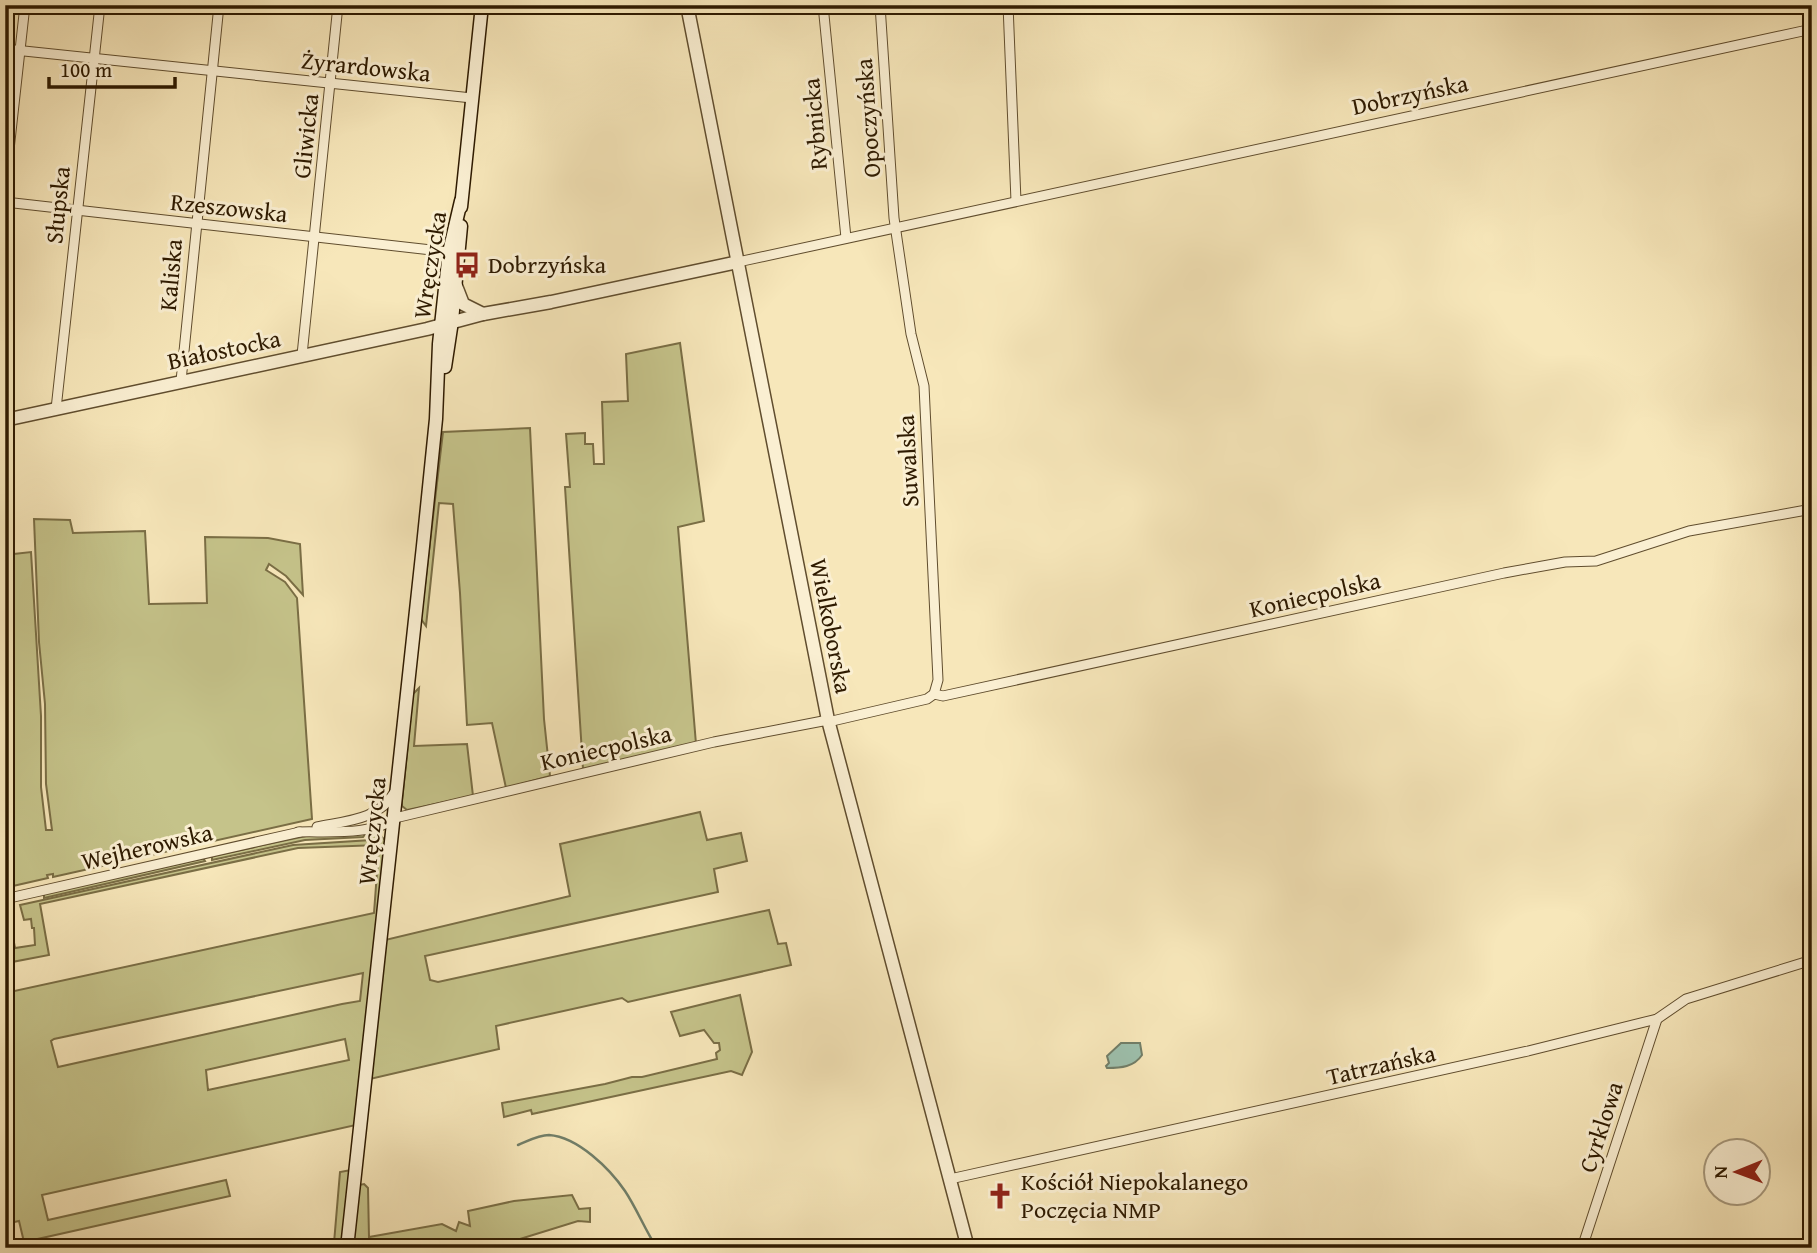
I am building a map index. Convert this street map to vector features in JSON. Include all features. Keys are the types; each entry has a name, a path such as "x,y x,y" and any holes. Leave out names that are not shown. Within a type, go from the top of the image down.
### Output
{"street":[{"path":"5,186 25,5"},
{"name":"Słupska","path":"56,409 100,5"},
{"name":"Kaliska","path":"181,381 219,5"},
{"name":"Gliwicka","path":"302,355 338,5"},
{"name":"Wręczycka","path":"347,1248 436,419 447,323 456,286 461,201 482,5"},
{"name":"Wielkoborska","path":"687,5 828,721 968,1248"},
{"name":"Rybnicka","path":"823,5 846,238"},
{"name":"Opoczyńska","path":"880,5 897,227"},
{"path":"1008,5 1016,201"},
{"name":"Dobrzyńska","path":"447,323 1812,29"},
{"name":"Żyrardowska","path":"5,49 472,98"},
{"name":"Wręczycka","path":"447,323 443,310 449,252 461,201"},
{"name":"Rzeszowska","path":"5,202 449,252"},
{"name":"Suwalska","path":"897,227 911,334 924,386 939,680 934,694"},
{"path":"456,286 463,304 483,314"},
{"name":"Białostocka","path":"5,419 447,323"},
{"name":"Koniecpolska","path":"395,818 715,742 927,699 934,694 943,696 1504,573 1565,562 1596,561 1689,531 1812,509"},
{"path":"370,815 387,806 398,785"},
{"path":"369,829 389,823 395,818 388,815 370,815"},
{"name":"Wejherowska","path":"5,899 370,815"},
{"path":"369,829 382,833 387,838 391,851"},
{"name":"Wejherowska","path":"298,832 369,829"},
{"name":"Tatrzańska","path":"950,1179 1528,1051 1657,1019 1686,999 1812,960"},
{"name":"Cyrklowa","path":"1582,1248 1657,1019"}],"shaded area":[{"path":"680,343 704,521 678,527 696,744 583,769 565,487 570,487 566,434 585,433 585,444 593,444 594,464 604,464 602,402 628,401 626,354"},
{"path":"530,428 544,719 550,776 506,788 492,723 467,725 453,504 439,503 426,626 421,619 443,432"},
{"path":"34,519 70,520 73,533 145,531 149,604 207,603 205,537 268,538 300,544 303,595 286,576 269,564 266,570 285,582 297,598 312,819 53,877 53,874 47,875 48,878 13,886 10,820 5,819 5,555 31,552 41,716 41,787 46,830 52,830 46,784 45,704 39,642"},
{"path":"419,688 414,746 467,744 473,796 407,810 402,806 402,801 413,694"},
{"path":"700,812 707,840 741,833 747,861 714,869 718,892 425,956 430,980 438,982 769,910 778,944 786,943 791,965 628,1002 622,998 496,1026 499,1049 370,1079 385,940 570,896 560,844"},
{"path":"366,833 363,837 305,840 212,860 212,856 306,836"},
{"path":"372,833 378,833 385,840 356,1125 42,1195 48,1220 226,1180 230,1196 24,1242 19,1221 5,1224 5,993 374,913 379,845 298,848 40,904 49,955 12,962 5,922 10,921 15,948 35,945 31,919 24,920 20,905 293,845 371,840","holes":["363,973 360,1001 58,1067 51,1041","345,1039 349,1060 208,1090 206,1070"]},
{"path":"203,858 205,861 44,898 44,894"},
{"path":"740,995 752,1052 742,1075 731,1071 532,1114 531,1110 504,1117 502,1103 642,1077 717,1059 719,1043 714,1043 704,1030 680,1036 671,1012"},
{"path":"1121,1043 1140,1043 1142,1055 1131,1064 1107,1068 1107,1056"},
{"path":"351,1170 343,1248 314,1248 334,1243 340,1172"},
{"path":"364,1184 368,1188 369,1237 442,1224 456,1231 459,1222 470,1226 468,1211 514,1201 572,1195 579,1209 590,1208 590,1222 578,1221 480,1248 351,1248 359,1185"}],"waterway":[{"path":"518,1145 549,1135 560,1137 582,1148 611,1173 625,1191 657,1248"}],"place":[{"name":"Dobrzyńska","path":"467,265"},
{"name":"Kościół Niepokalanego Poczęcia NMP","path":"1000,1196"}]}
